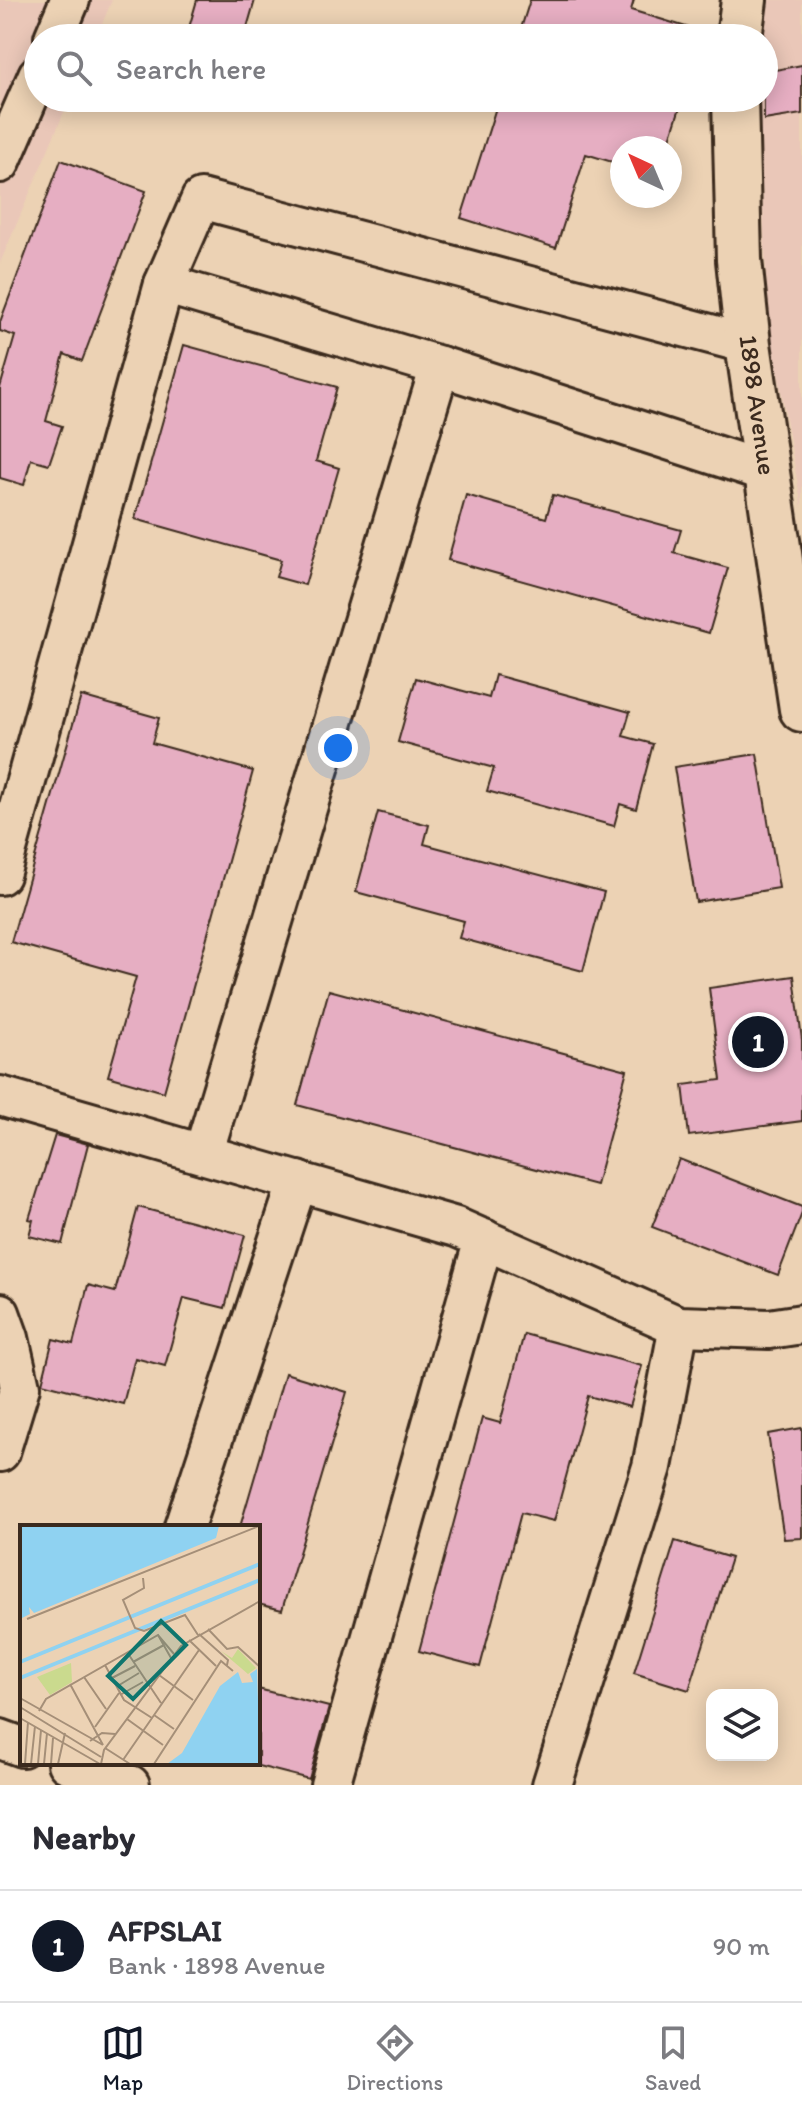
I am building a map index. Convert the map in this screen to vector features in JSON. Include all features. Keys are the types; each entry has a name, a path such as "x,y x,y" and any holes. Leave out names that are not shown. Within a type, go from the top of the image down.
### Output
{"street":[{"path":"60,24 70,0"},
{"path":"741,24 744,0"},
{"path":"0,163 24,107"},
{"name":"1898 Avenue","path":"735,112 739,260 748,344 802,709"},
{"path":"0,875 164,284 201,199 748,344"},
{"path":"164,284 440,366 767,472"},
{"path":"203,1154 440,366"},
{"path":"0,1096 456,1227 679,1326 769,1329 802,1324"},
{"path":"185,1525 298,1181"},
{"path":"330,1785 484,1239"},
{"path":"0,1313 20,1387 0,1452"},
{"path":"552,1785 652,1467 679,1326"},
{"path":"0,1739 20,1746"}],"shaded area":[{"path":"0,0 112,0 102,24 24,24 24,112 64,112 0,263"},
{"path":"765,0 802,0 802,508 768,317 759,112 778,112 778,24 762,24"}],"building":[{"path":"197,0 255,0 248,24 190,24"},
{"path":"530,0 634,0 631,10 676,24 522,24"},
{"path":"802,65 802,114 764,120 764,112 778,112 778,69"},
{"path":"495,112 679,112 671,136 610,136 610,161 586,154 556,248 461,218"},
{"path":"61,160 146,191 82,361 64,354 46,421 62,426 49,464 31,459 24,485 0,478 0,388 15,336 0,331 0,322"},
{"path":"184,345 337,387 316,461 339,468 305,585 276,577 281,560 135,519"},
{"path":"466,495 546,518 553,495 681,530 674,553 728,568 709,633 448,560"},
{"path":"495,675 630,712 623,736 653,744 636,809 620,804 614,826 487,791 494,768 398,742 416,678 489,698"},
{"path":"81,696 159,718 152,743 253,771 164,1092 108,1076 136,977 11,942"},
{"path":"757,754 779,888 696,902 674,767"},
{"path":"378,812 429,825 424,844 604,892 583,971 459,938 464,921 356,892"},
{"path":"794,976 802,1040 802,1121 689,1136 683,1085 721,1080 709,988"},
{"path":"329,990 627,1070 596,1185 297,1105"},
{"path":"55,1135 88,1144 62,1244 29,1236 33,1220 29,1219"},
{"path":"679,1159 802,1207 778,1275 652,1227"},
{"path":"138,1207 245,1235 225,1308 184,1298 165,1366 135,1358 123,1404 42,1383 53,1339 73,1344 88,1285 115,1292"},
{"path":"524,1334 642,1366 630,1407 588,1396 554,1521 521,1513 480,1667 419,1651 482,1418 500,1423"},
{"path":"285,1373 347,1392 282,1610 260,1604 260,1525 241,1525"},
{"path":"802,1428 802,1538 784,1539 768,1434"},
{"path":"675,1541 731,1558 689,1690 634,1673"},
{"path":"260,1690 329,1707 309,1779 258,1766"}],"place":[{"name":"AFPSLAI","path":"758,1042"}]}
